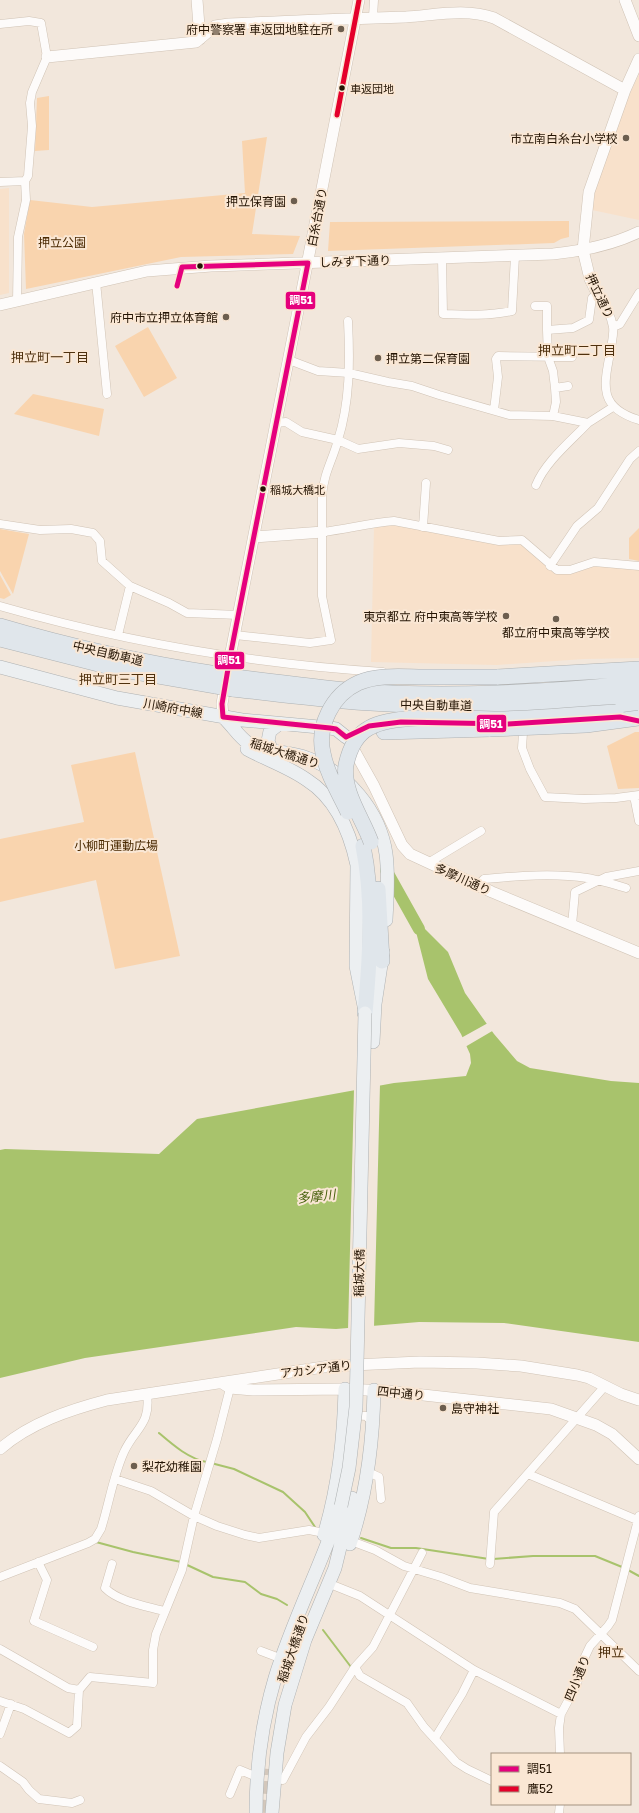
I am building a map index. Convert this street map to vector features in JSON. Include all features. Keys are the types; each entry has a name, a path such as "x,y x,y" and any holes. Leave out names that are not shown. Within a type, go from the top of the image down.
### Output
{"highway":[{"name":"中央自動車道","path":"4,634 38,637 216,680"},
{"name":"中央自動車道","path":"4,634 45,651 118,669 216,680"},
{"path":"369,1014 367,870 363,846 323,754 322,734 327,713 342,694 358,683 369,680 396,677 497,677 639,669"},
{"path":"216,680 234,683"},
{"name":"中央自動車道","path":"234,683 356,691 418,693 519,691 639,683"},
{"name":"中央自動車道","path":"234,683 352,702 418,705 512,704 639,695"},
{"path":"382,961 375,861 365,826 349,789 346,772 351,748 363,733 376,725 401,719 505,719 639,710"},
{"path":"384,732 586,725 639,721"}],"main road":[{"name":"川崎府中線","path":"0,668 117,698 223,717 336,729 346,737"},
{"name":"稲城大橋通り","path":"223,717 232,724 248,743 271,750 300,755 318,762 338,774 358,794 375,819 382,836 386,852 387,884 382,961 369,1014"},
{"name":"稲城大橋通り","path":"223,717 228,732 241,745 308,780 332,803 343,820 354,850 358,883 357,975 369,1014"},
{"path":"346,737 384,732 415,736 523,733 570,726 639,721"},
{"path":"346,737 369,726 401,722 570,726"},
{"path":"271,750 268,741 270,731 279,724"},
{"name":"稲城大橋","path":"338,1534 352,1498 360,1444 363,1408 369,1014"},
{"name":"稲城大橋","path":"338,1534 341,1506 349,1468 356,1407 369,1014"},
{"path":"292,1681 303,1662 335,1586 338,1534 339,1463 344,1418 345,1389"},
{"path":"275,1678 295,1623 321,1564 338,1534 368,1472 373,1423 374,1390"},
{"name":"稲城大橋通り","path":"266,1774 287,1678 296,1650 326,1574 338,1534"},
{"path":"272,1813 266,1774 259,1752 275,1678 277,1657 289,1618 310,1570 338,1534"},
{"path":"256,1813 266,1774 277,1753 285,1705 305,1640 335,1568 338,1534"}],"street":[{"path":"197,0 200,39"},
{"name":"白糸台通り","path":"223,717 222,704 230,657 359,0"},
{"path":"372,17 374,0"},
{"path":"626,0 639,36"},
{"path":"47,57 192,42 200,39 215,26 220,25 469,12 494,18 626,90"},
{"path":"0,24 29,21 41,23 47,57 32,92 30,103 32,126 28,176 25,181 26,200 18,237 17,302"},
{"name":"押立通り","path":"613,407 607,397 606,385 613,327 608,311 590,279 583,250 590,186 639,59"},
{"path":"0,182 25,181"},
{"name":"しみず下通り","path":"0,305 147,271 182,267 553,254 583,250 608,244 639,232"},
{"path":"442,258 443,314 475,315 498,314 512,311 515,256"},
{"path":"96,282 107,394"},
{"path":"613,327 620,324 639,292"},
{"path":"547,330 573,328 588,320 592,298 598,293"},
{"path":"535,306 547,306 548,356 553,371 556,402 553,416"},
{"path":"235,635 310,643 330,640 322,596 324,481 338,440 347,401 349,373 348,321"},
{"path":"494,410 498,377 496,359 498,356 572,357"},
{"path":"289,360 318,371 349,373 412,386 509,415 553,416 588,423"},
{"path":"555,388 568,386"},
{"path":"536,485 540,475 547,466 588,423 613,407 626,416 639,420"},
{"path":"276,423 286,422 302,432 338,440 358,449 399,443 434,446 448,450"},
{"path":"550,566 577,526 598,508 630,459 639,451"},
{"path":"424,527 426,483"},
{"path":"254,537 346,530 360,525 394,521 412,523 424,527 499,541 522,540 550,566 557,570 563,571 594,562 639,566"},
{"path":"0,524 40,530 71,529 93,533 100,540 102,561 130,586 169,603 187,613 238,615"},
{"path":"118,636 130,586"},
{"path":"0,606 118,636 230,657 328,668 414,674 501,673 639,664"},
{"path":"523,733 522,748 545,797 584,799 636,796 639,821"},
{"name":"多摩川通り","path":"346,737 367,773 404,848 410,854 478,885 639,953"},
{"path":"428,863 481,831"},
{"path":"572,925 574,919 574,894 606,877 639,871"},
{"path":"478,885 484,879 530,876 572,877 598,880 626,888"},
{"name":"アカシア通り","path":"0,1449 23,1432 61,1414 107,1400 226,1385 330,1366 420,1362 522,1366 577,1375 639,1400"},
{"path":"0,1701 11,1704 69,1733 77,1726 79,1690 90,1677 153,1682 153,1650 156,1634 164,1611 182,1570 194,1516 217,1440 226,1385"},
{"name":"四中通り","path":"226,1385 253,1390 374,1390 551,1409 577,1418 612,1434 639,1459"},
{"path":"490,1560 494,1512 605,1386"},
{"path":"0,1577 95,1539 101,1529 124,1451 147,1414 149,1406 147,1394"},
{"path":"344,1418 352,1414 366,1416 373,1423"},
{"path":"368,1472 379,1476 381,1499"},
{"path":"528,1474 638,1518"},
{"path":"115,1479 151,1491 194,1516 217,1526 259,1538 309,1530 338,1534 368,1546 415,1569 470,1588 560,1603 575,1609 639,1671"},
{"name":"四小通り","path":"560,1753 559,1728 561,1714 577,1684 582,1663 590,1646 612,1620 638,1518"},
{"path":"230,1794 240,1770 266,1774 283,1780 306,1737 330,1707 355,1667 373,1647 422,1553"},
{"path":"38,1562 47,1580 34,1621 93,1647"},
{"path":"112,1564 105,1588 110,1593 164,1611"},
{"path":"335,1586 360,1596 474,1670 561,1714"},
{"path":"0,1649 68,1688 79,1690"},
{"path":"261,1651 277,1657"},
{"path":"355,1667 360,1676 407,1703 424,1727 456,1762 491,1781"},
{"path":"435,1738 462,1694 474,1670"},
{"path":"0,1734 11,1704"},
{"path":"0,1766 23,1782 29,1790 39,1798 72,1803 80,1800"}],"shaded area":[{"name":"市立南白糸台小学校","path":"639,74 639,220 592,210 595,186 627,100"},
{"path":"9,188 9,293 0,295 0,189"},
{"name":"東京都立 府中東高等学校","path":"386,524 523,544 555,572 563,574 591,565 639,568 639,658 584,659 497,665 371,662 374,526"}],"green space":[{"path":"49,96 49,150 35,151 37,98"},
{"name":"押立公園","path":"267,137 252,234 300,236 293,254 181,257 26,289 24,234 30,200 92,207 245,193 242,141"},
{"path":"569,221 569,237 554,243 328,251 330,222"},
{"path":"148,327 177,378 144,397 115,346"},
{"path":"33,394 104,409 99,436 14,414"},
{"path":"639,528 639,561 629,559 629,538"},
{"path":"0,529 29,534 13,594 0,571"},
{"path":"0,575 11,595 4,599 0,598"},
{"path":"635,732 639,732 639,788 618,789 607,746"},
{"name":"小柳町運動広場","path":"135,752 180,956 115,969 96,880 0,902 0,839 84,822 71,765"}],"water":[{"name":"多摩川","path":"412,916 448,952 465,993 494,1034 517,1061 530,1068 611,1081 639,1083 639,1342 504,1323 419,1322 336,1329 296,1327 85,1358 0,1378 0,1150 159,1154 197,1119 394,1083 466,1076 471,1063 470,1054 461,1034 428,979"}],"pier":[{"path":"488,1023 494,1030 465,1047 461,1038"},
{"path":"380,1084 374,1328 348,1330 354,1089"}],"waterway":[{"path":"386,870 419,929"},
{"path":"159,1433 188,1455 207,1462"},
{"path":"211,1463 234,1469 283,1492 305,1512 315,1527"},
{"path":"361,1538 391,1548 416,1548 489,1559"},
{"path":"96,1542 133,1552 181,1562"},
{"path":"493,1559 533,1556 595,1556 622,1567"},
{"path":"185,1564 213,1577 245,1582 261,1594 277,1599 287,1605"},
{"path":"628,1570 639,1576"},
{"path":"323,1630 351,1667"}],"tunnel":[{"path":"266,1813 269,1769"}],"transit line":[{"name":"鷹52","path":"337,115 359,0"},
{"name":"調51","path":"177,286 182,267 308,263 230,657 222,704 223,717 330,728 336,729 346,737"},
{"name":"調51","path":"346,737 369,726 401,722 508,724 620,717 639,721"}],"place":[{"name":"府中警察署 車返団地駐在所","path":"341,29"},
{"name":"車返団地","path":"342,88"},
{"name":"市立南白糸台小学校","path":"626,138"},
{"name":"押立保育園","path":"294,201"},
{"name":"府中市立押立体育館","path":"226,317"},
{"name":"押立第二保育園","path":"378,358"},
{"name":"稲城大橋北","path":"263,489"},
{"name":"東京都立 府中東高等学校","path":"506,616"},
{"name":"都立府中東高等学校","path":"556,619"},
{"name":"島守神社","path":"443,1408"},
{"name":"梨花幼稚園","path":"134,1466"}],"district":[{"name":"押立町二丁目","path":"577,350"},
{"name":"押立町一丁目","path":"50,357"},
{"name":"押立町三丁目","path":"118,679"},
{"name":"押立","path":"611,1652"}]}
